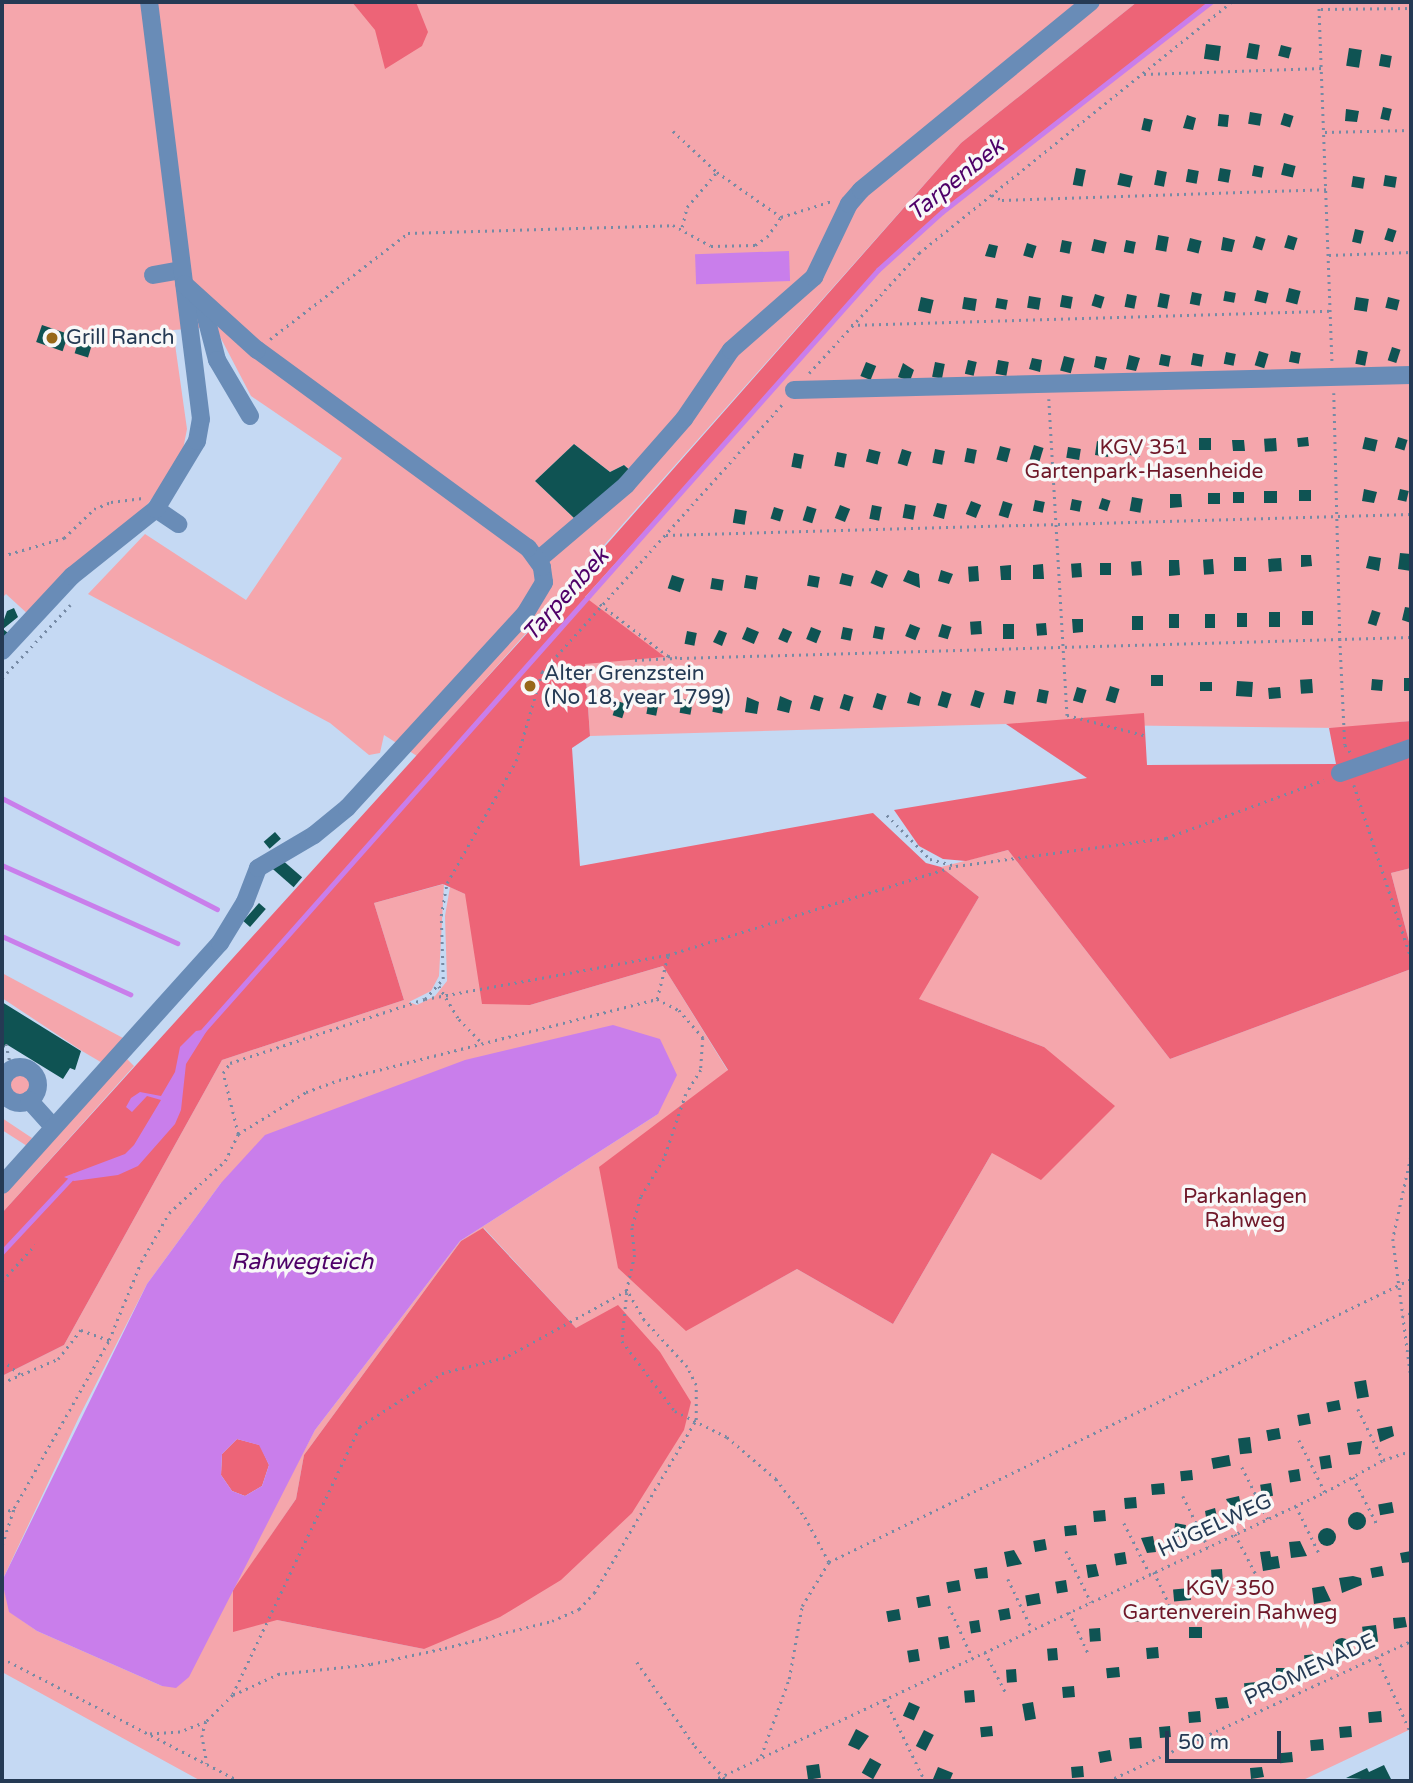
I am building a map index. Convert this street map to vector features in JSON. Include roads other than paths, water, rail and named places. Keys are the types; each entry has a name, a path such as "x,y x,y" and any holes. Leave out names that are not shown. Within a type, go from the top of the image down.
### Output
{"street":[{"path":"2,651 72,576 156,509 190,458 201,419 149,2"},
{"path":"538,559 626,485 684,419 731,350 814,277 849,204 883,169 1091,2"},
{"path":"2,1185 220,943 245,902 258,867 314,835 347,808 525,614 544,582 538,559 516,538 257,350 202,302 183,277 153,275"},
{"path":"202,302 217,360 250,416"},
{"path":"794,390 1048,386 1411,375"},
{"path":"156,509 178,524"},
{"path":"1344,772 1411,748"},
{"path":"27,1068 36,1076 38,1088 29,1100 14,1101 5,1093 3,1081 12,1069 27,1068"},
{"path":"29,1100 53,1127"}],"water":[{"path":"789,251 790,281 696,284 695,254"},
{"name":"Rahwegteich","path":"613,1025 660,1039 677,1075 658,1114 460,1241 315,1430 189,1677 176,1688 162,1686 37,1631 9,1612 2,1581 147,1284 221,1183 265,1135 465,1060","holes":["237,1439 259,1445 269,1465 262,1486 245,1496 232,1491 221,1475 222,1454"]},
{"path":"208,1029 186,1064 181,1110 175,1124 138,1166 118,1175 74,1181 64,1177 125,1154 134,1145 161,1100 147,1096 132,1112 126,1107 131,1098 140,1092 161,1096 175,1072 180,1047 196,1031"}],"waterway":[{"name":"Tarpenbek","path":"201,1033 878,270 942,212 1211,2"},
{"path":"2,798 217,909"},
{"path":"2,865 177,943"},
{"path":"2,936 130,994"},
{"name":"Tarpenbek","path":"2,1252 73,1176"}],"place":[{"name":"Grill Ranch","path":"52,338"},
{"name":"Alter Grenzstein (No 18, year 1799)","path":"530,686"}],"park label":[{"name":"KGV 351 Gartenpark-Hasenheide","path":"1144,460"},
{"name":"Parkanlagen Rahweg","path":"1245,1209"},
{"name":"KGV 350 Gartenverein Rahweg","path":"1230,1601"}]}
